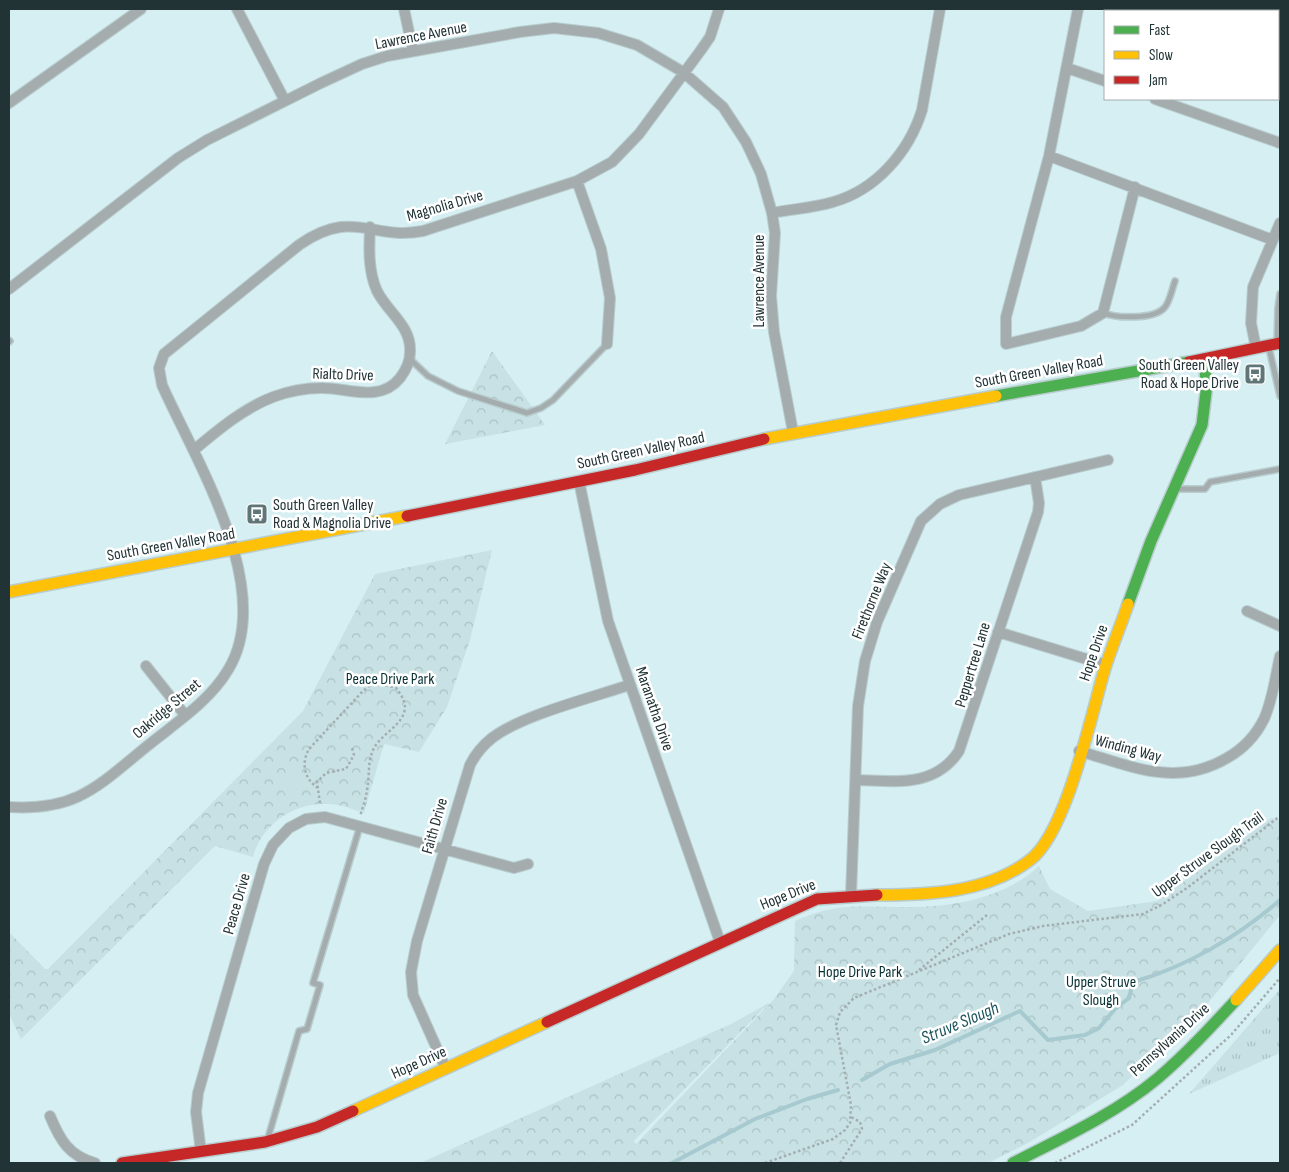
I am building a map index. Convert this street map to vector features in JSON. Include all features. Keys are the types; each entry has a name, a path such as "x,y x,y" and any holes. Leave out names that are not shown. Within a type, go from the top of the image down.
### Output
{"street":[{"path":"9,103 141,9"},
{"path":"237,9 285,101"},
{"path":"404,9 413,51"},
{"name":"Magnolia Drive","path":"233,550 222,512 162,386 159,368 164,354 308,238 336,227 370,227 402,234 423,231 577,181 612,162 639,134 710,37 719,9"},
{"path":"772,213 842,199 869,184 898,157 911,137 922,110 940,9"},
{"path":"1078,9 1049,156 1006,317 1006,344 1081,326 1091,322 1103,313 1134,187"},
{"name":"Lawrence Avenue","path":"9,289 164,167 207,140 362,64 413,51 539,29 575,30 611,36 637,45 683,72 723,107 746,142 761,174 772,213 776,248 771,312 793,432"},
{"path":"1067,68 1104,81"},
{"path":"1158,100 1280,143"},
{"path":"1049,156 1273,240"},
{"path":"577,181 602,249 610,298 607,344"},
{"path":"1256,348 1251,323 1253,287 1280,222"},
{"path":"370,227 369,253 373,277 382,300 406,331 410,344 410,359"},
{"name":"South Green Valley Road","path":"9,592 233,550 635,470 793,432 1205,359 1275,344"},
{"name":"Rialto Drive","path":"194,450 247,410 285,393 321,388 369,393 382,391 396,383 406,370 410,359"},
{"name":"Hope Drive","path":"122,1163 266,1142 317,1127 817,899 851,895 921,895 948,892 992,881 1022,866 1042,848 1059,821 1106,666 1151,541 1172,489 1194,444 1204,415 1208,385 1205,359"},
{"name":"Firethorne Way","path":"851,895 858,706 865,661 877,622 921,521 933,509 947,500 1108,460"},
{"name":"Peppertree Lane","path":"856,780 920,780 938,772 953,760 965,739 1038,512 1040,503 1035,477"},
{"name":"Maranatha Drive","path":"579,481 603,603 629,685 720,942"},
{"name":"Oakridge Street","path":"9,807 55,806 85,793 108,778 185,715 218,685 233,662 240,643 243,623 242,599 233,550"},
{"path":"1247,611 1280,626"},
{"path":"998,632 1106,666"},
{"name":"Winding Way","path":"1079,751 1160,773 1186,774 1209,768 1240,749 1263,722 1272,698 1280,656"},
{"path":"146,666 185,715"},
{"name":"Faith Drive","path":"446,1069 413,995 411,972 418,941 470,765 476,755 491,739 522,722 629,685"},
{"name":"Peace Drive","path":"201,1152 196,1112 198,1092 268,853 283,833 306,819 330,817 514,868 528,864"},
{"name":"Pennsylvania Drive","path":"1013,1163 1090,1124 1156,1079 1224,1014 1280,950"},
{"path":"50,1116 60,1137 69,1150 81,1159 95,1163"}],"lane":[{"path":"1103,313 1127,318 1161,310 1166,307 1175,281"},
{"path":"1280,294 1275,344 1280,396"},
{"path":"410,359 428,376 458,391 526,412 541,408 553,400 607,344"},
{"path":"1172,489 1205,489 1210,482 1280,469"},
{"path":"266,1142 299,1032 307,1029 320,985 313,983 358,825"}],"path":[{"path":"318,788 306,774 304,759 309,750 363,691 374,682 396,688 404,700 404,712 399,722 383,735 374,747 370,759 368,788 358,825"},
{"path":"320,804 317,782 322,775 346,769 354,755 352,748"},
{"name":"Upper Struve Slough Trail","path":"840,1163 862,1129 860,1122 851,1117 851,1105 836,1033 837,1018 844,1006 854,998 985,943 1029,929 1144,914 1187,888 1280,816"},
{"path":"916,972 987,915"},
{"path":"765,1163 833,1139 845,1130 851,1117"}],"green space":[{"path":"492,351 545,425 445,444"},
{"name":"Peace Drive Park","path":"492,550 470,640 447,707 419,752 384,744 364,813 332,804 315,804 291,811 271,826 257,845 253,857 215,846 21,1039 9,1014 9,932 45,969 48,969 303,711 375,574"},
{"path":"292,771 306,789 291,801 277,783"},
{"name":"Upper Struve Slough","path":"1271,818 1280,820 1280,915 1204,1008 1123,1085 1028,1143 988,1163 420,1163 731,1024 769,1003 634,1141 636,1144 774,999 794,971 795,921 836,908 861,906 939,906 976,899 1010,886 1039,866 1050,889 1088,911 1157,901"},
{"path":"1280,989 1280,1053 1189,1094"}],"waterway":[{"name":"Struve Slough","path":"862,1080 890,1064 935,1050 1020,1011 1048,1040 1085,1035 1099,1028 1115,1009 1129,998 1133,982 1173,968 1211,949 1247,926 1280,900"},
{"name":"Struve Slough","path":"672,1163 755,1119 807,1099 838,1090"}],"traffic: fast":[{"path":"1128,604 1151,541 1202,425 1206,392 1205,359"},
{"path":"996,396 1189,362"},
{"path":"1013,1163 1088,1125 1141,1091 1178,1059 1236,1000"}],"traffic: slow":[{"path":"764,439 996,396"},
{"path":"9,592 407,516"},
{"path":"877,895 936,893 976,886 1013,871 1030,860 1043,846 1055,825 1076,771 1105,668 1128,604"},
{"path":"1236,1000 1280,950"},
{"path":"353,1111 547,1022"}],"traffic: jam":[{"path":"1189,362 1280,343"},
{"path":"407,516 635,470 764,439"},
{"path":"547,1022 817,899 877,895"},
{"path":"122,1163 265,1142 317,1127 353,1111"}],"place":[{"name":"South Green Valley Road & Hope Drive","path":"1255,374"},
{"name":"South Green Valley Road & Magnolia Drive","path":"257,514"}],"park label":[{"name":"Hope Drive Park","path":"860,972"}]}
